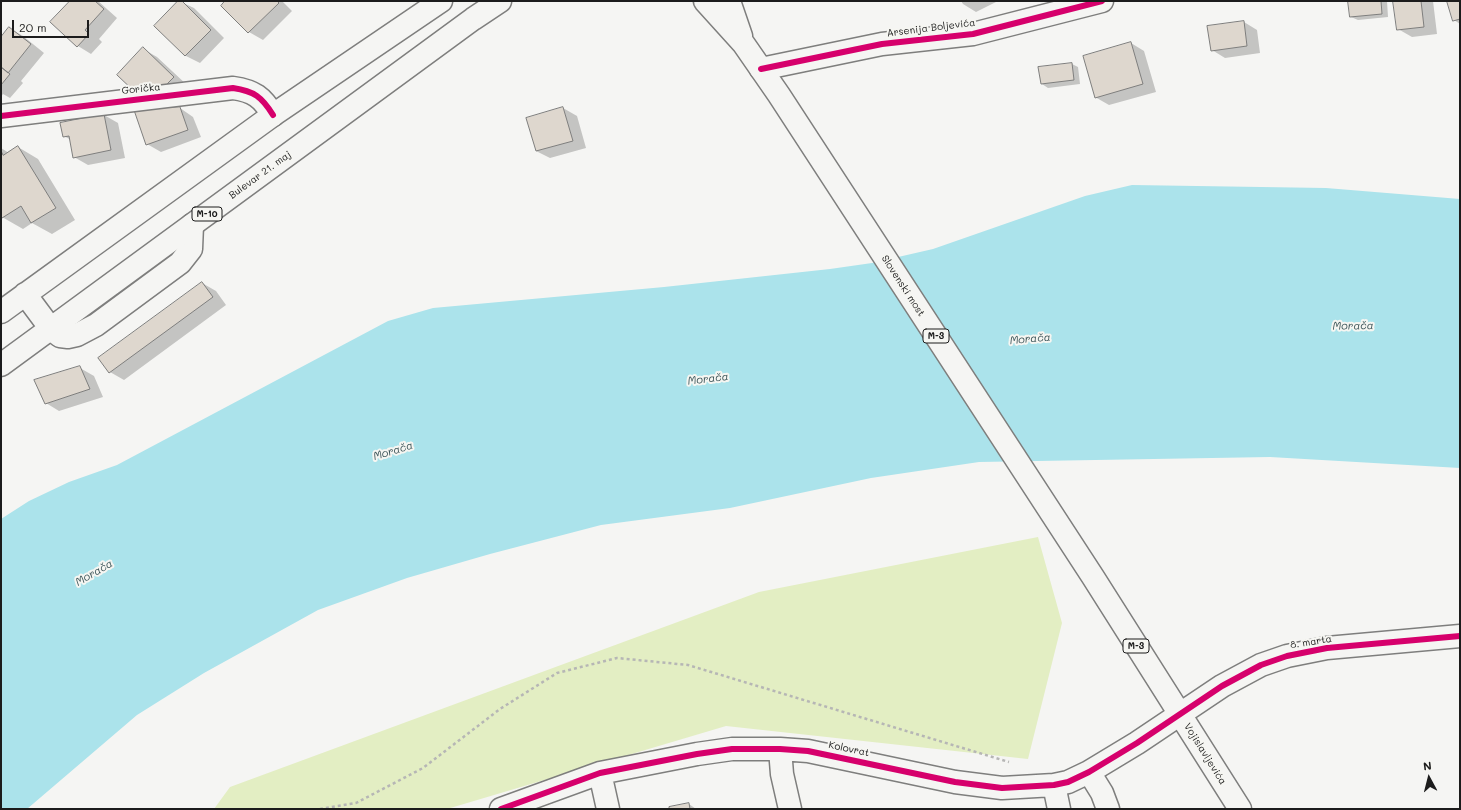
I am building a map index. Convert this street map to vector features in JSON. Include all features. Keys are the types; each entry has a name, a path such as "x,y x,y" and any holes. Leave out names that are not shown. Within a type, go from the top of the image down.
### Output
{"main road":[{"path":"1,312 273,115 441,1"},
{"name":"Bulevar 21. maj","path":"1,365 473,19 500,1"},
{"name":"M-3","path":"705,1 743,43 761,69"},
{"name":"M-3","path":"729,1 743,43"},
{"name":"Arsenija Boljevića","path":"761,69 882,44 972,34 1102,1"},
{"name":"Slovenski most","path":"761,69 1093,577"},
{"name":"Gorička","path":"1,116 233,88 245,90 257,95 266,102 273,115"},
{"path":"25,294 51,329"},
{"name":"Vojislavljevića","path":"1093,577 1240,809"},
{"name":"8. marta","path":"1180,714 1239,676 1261,665 1287,656 1327,648 1460,636"},
{"name":"Kolovrat","path":"501,809 600,772 715,751 780,749 825,754 955,782 1002,788 1054,785 1068,782 1089,772 1137,743 1180,714"},
{"path":"780,749 782,774 790,809"},
{"path":"600,772 608,809"},
{"path":"1089,772 1102,793 1108,809"},
{"path":"1054,785 1059,809"}],"path":[{"path":"320,809 356,803 423,768 500,709 557,673 617,658 688,665 1028,768 1032,786"}],"green space":[{"path":"1038,537 1062,623 1028,759 726,726 447,809 214,809 230,787 759,592"}],"water":[{"name":"Morača","path":"1132,185 1326,188 1460,199 1460,468 1270,457 979,462 871,478 730,508 601,525 490,554 407,578 318,610 204,673 137,715 27,809 1,809 1,519 29,501 69,482 117,465 388,321 433,308 664,287 872,263 933,249 1085,196"}],"building":[{"path":"70,1 95,1 104,9 85,30 89,34 77,47 50,22"},
{"path":"178,1 182,1 211,30 185,56 154,26"},
{"path":"225,1 277,1 279,3 248,33 221,6"},
{"path":"1348,1 1381,1 1382,14 1350,17"},
{"path":"1393,1 1421,1 1424,27 1397,30"},
{"path":"1447,1 1460,1 1460,19 1453,21"},
{"path":"1244,21 1247,46 1211,51 1207,26"},
{"path":"9,27 31,44 8,73 1,67 1,37"},
{"path":"1131,42 1143,84 1095,98 1083,56"},
{"path":"143,47 174,77 161,90 136,93 117,75"},
{"path":"1072,63 1074,80 1041,84 1038,67"},
{"path":"1,67 10,74 1,85"},
{"path":"180,107 188,130 146,145 134,110"},
{"path":"563,107 573,141 536,151 526,118"},
{"path":"104,114 111,150 73,158 69,136 63,137 60,123"},
{"path":"18,146 56,208 31,223 21,206 2,218 1,217 1,151 3,155"},
{"path":"202,282 213,297 109,373 98,358"},
{"path":"80,366 90,389 45,404 34,380"},
{"path":"689,803 690,809 669,809 669,807"}],"cycle path":[{"path":"761,69 882,44 973,34 1102,1"},
{"path":"1,116 233,88 247,91 257,96 273,115"},
{"path":"501,809 600,773 697,754 732,749 780,749 808,751 955,782 1002,788 1054,785 1068,782 1089,772 1137,743 1222,686 1261,665 1287,656 1327,648 1460,636"}]}
